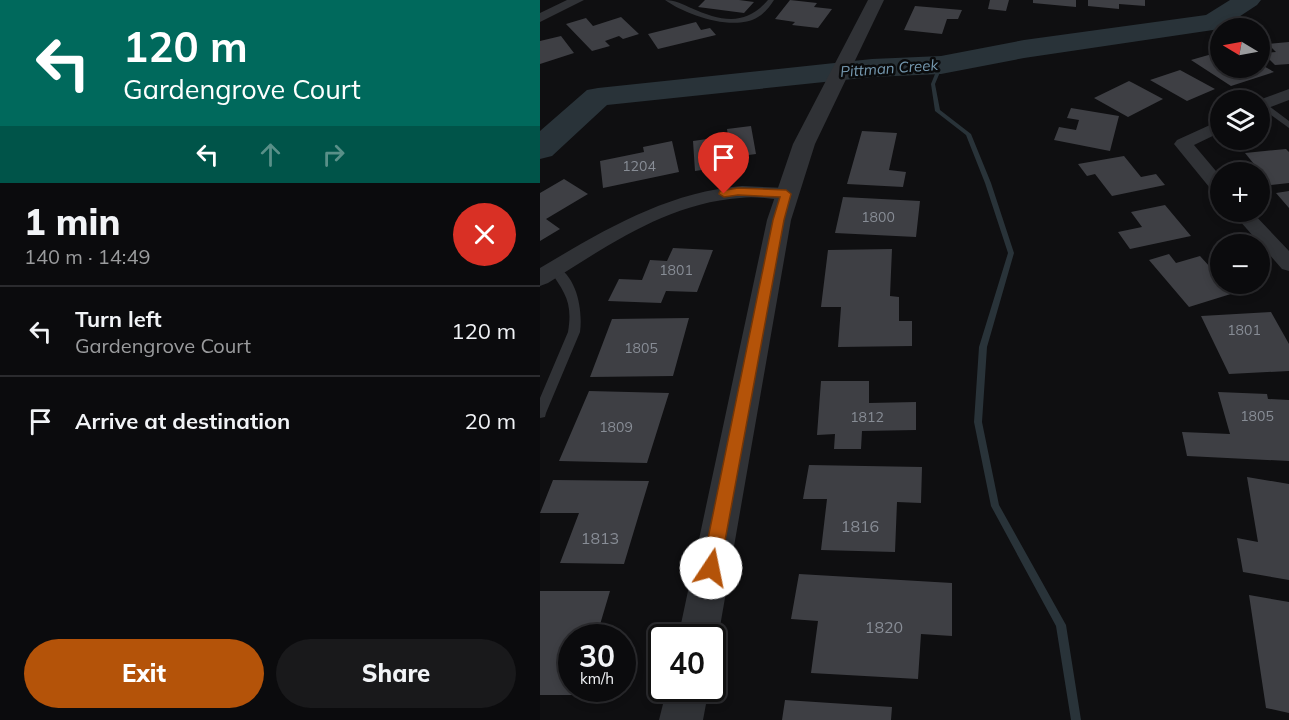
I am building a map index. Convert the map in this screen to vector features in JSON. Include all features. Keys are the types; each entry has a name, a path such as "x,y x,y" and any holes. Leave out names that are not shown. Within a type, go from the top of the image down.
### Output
{"street":[{"path":"540,18 577,0"},
{"path":"701,624 778,220 804,144 876,0"},
{"path":"1270,102 1289,94"},
{"path":"1210,130 1183,144 1210,176"},
{"path":"547,274 650,214 680,202 738,192 786,194"},
{"path":"1250,222 1289,264"},
{"path":"681,720 685,702"}],"lane":[{"path":"668,0 718,19 740,21 759,14 771,0"},
{"path":"1270,112 1289,125"},
{"path":"540,413 574,332 577,318 574,296 547,274"}],"building":[{"path":"705,0 754,2 744,13 698,7"},
{"path":"790,0 817,3 814,7 832,9 818,28 792,25 795,22 775,19"},
{"path":"990,0 1009,0 1006,11 988,9"},
{"path":"1033,0 1076,0 1076,7 1033,3"},
{"path":"1088,0 1145,0 1145,6 1119,4 1119,9 1088,6"},
{"path":"915,6 962,10 958,19 947,19 942,34 904,30"},
{"path":"621,17 639,34 623,39 619,36 605,41 610,46 592,51 566,24 586,18 593,26"},
{"path":"696,22 701,30 710,28 716,35 658,49 648,34"},
{"path":"561,36 574,53 540,64 540,41"},
{"path":"1289,42 1289,64 1275,65 1270,60 1270,52 1276,52 1270,44"},
{"path":"1210,55 1210,72 1191,60"},
{"path":"1180,70 1215,89 1187,101 1150,80"},
{"path":"1219,78 1256,78 1231,86"},
{"path":"1129,81 1163,99 1128,117 1094,98"},
{"path":"1071,108 1119,116 1110,151 1054,140 1059,127 1076,130 1079,120 1067,118"},
{"path":"751,126 756,154 734,157 736,165 695,171 693,141 728,136 727,129"},
{"path":"862,131 897,133 889,170 906,172 903,187 847,184"},
{"path":"672,141 679,172 603,188 600,161 644,152 643,147"},
{"path":"1286,149 1289,152 1289,183 1271,185 1270,162 1252,162 1245,153"},
{"path":"1124,156 1141,177 1156,174 1165,185 1112,196 1095,174 1087,176 1078,164"},
{"path":"564,179 588,194 546,219 560,229 540,241 540,193"},
{"path":"1289,191 1289,208 1276,193"},
{"path":"843,197 920,201 916,237 835,233"},
{"path":"1165,205 1191,236 1130,249 1118,232 1142,227 1131,212"},
{"path":"673,248 713,250 697,292 666,291 661,303 608,301 619,279 642,280 650,260 667,261"},
{"path":"892,249 890,296 899,297 899,321 912,321 912,346 838,347 841,307 821,307 828,250"},
{"path":"1169,254 1176,263 1200,256 1210,267 1210,294 1231,294 1189,307 1149,260"},
{"path":"1271,312 1289,344 1289,371 1229,374 1201,316"},
{"path":"689,318 673,376 590,377 612,319"},
{"path":"821,381 869,381 869,403 916,402 916,430 862,431 861,449 834,449 835,434 817,435"},
{"path":"589,391 669,393 647,463 559,461"},
{"path":"1218,392 1267,394 1268,399 1289,400 1289,461 1187,456 1182,432 1230,434"},
{"path":"809,465 922,467 921,503 897,502 895,552 821,550 827,499 803,499"},
{"path":"1247,477 1289,484 1289,580 1243,572 1237,538 1258,542"},
{"path":"553,480 649,481 624,564 560,563 579,513 540,513"},
{"path":"799,574 952,583 952,636 921,634 918,679 811,673 818,621 791,619"},
{"path":"540,591 610,591 600,624 558,624 558,695 540,695"},
{"path":"1249,595 1289,602 1289,713 1266,708"},
{"path":"785,700 892,707 891,720 782,720"}],"waterway":[{"name":"Pittman Creek","path":"540,149 598,97 872,68 941,65 1024,49 1213,22 1248,0"},
{"path":"941,65 933,84 938,111 968,134 988,183 1011,253 983,347 978,422 995,506 1061,625 1076,720"}],"route":[{"path":"711,568 778,220 786,194 738,192 724,194"}]}
